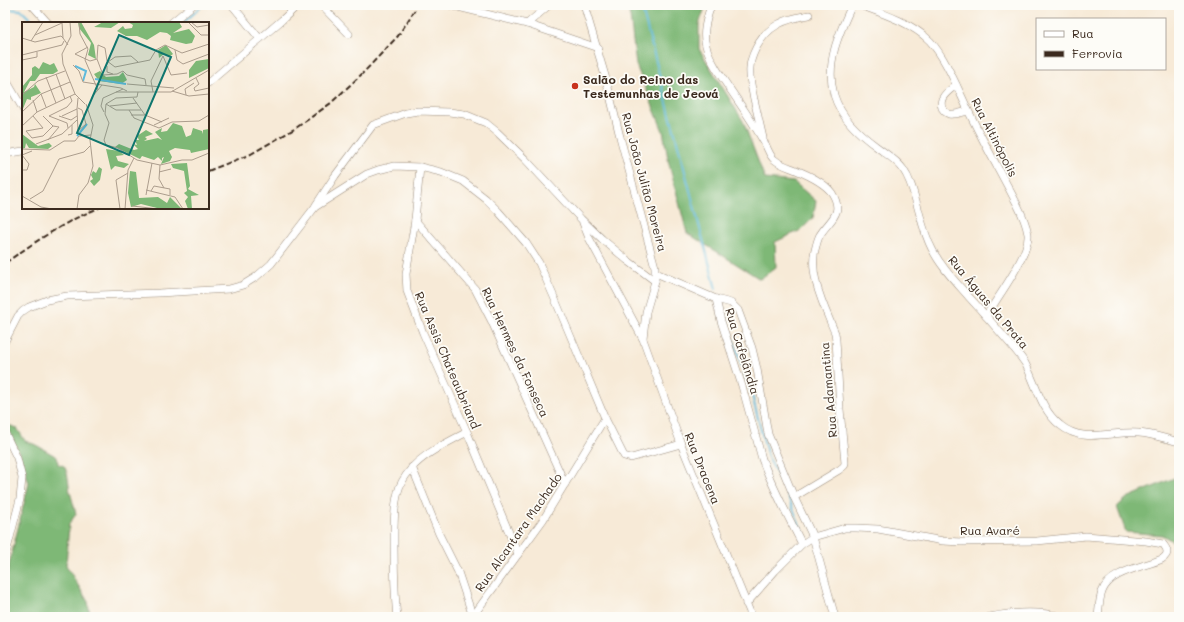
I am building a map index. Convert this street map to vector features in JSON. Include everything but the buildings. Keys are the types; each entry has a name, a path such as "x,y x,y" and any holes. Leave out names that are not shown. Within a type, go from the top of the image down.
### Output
{"street":[{"path":"32,5 47,22"},
{"path":"173,22 193,5"},
{"path":"232,5 260,39"},
{"path":"209,82 298,5"},
{"path":"321,5 349,34"},
{"path":"450,5 527,24 598,48"},
{"path":"527,24 549,5"},
{"name":"Rua João Julião Moreira","path":"584,5 598,48 620,137 653,257 655,277"},
{"name":"Rua Adamantina","path":"711,5 704,32 706,46 720,75 739,102 774,160 812,178 828,188 834,197 836,207 836,215 820,235 813,261 820,294 835,333 840,409 846,463 839,470 794,497"},
{"name":"Rua Águas da Prata","path":"852,5 833,50 831,80 838,106 844,117 856,130 892,158 903,169 911,183 926,236 944,269 1024,362 1048,412 1061,426 1082,435 1093,436 1139,433 1179,442"},
{"name":"Rua Altinópolis","path":"860,5 908,25 930,41 939,53 968,112 1018,204 1028,235 1026,247 1020,262 986,316"},
{"path":"764,142 750,79 750,67 753,55 758,45 772,28 793,18 809,15"},
{"path":"5,78 22,107"},
{"path":"956,85 944,94 941,105 944,110 951,114 968,112"},
{"path":"5,341 18,316 23,311 47,300 67,296 229,289 243,285 256,277 271,264 315,207 335,176 373,125 406,113 418,111 464,114 486,123 525,159 581,219 627,260 655,277 716,299"},
{"path":"5,154 22,151"},
{"path":"315,207 367,174 394,166 420,166 445,173 463,181 486,199 498,211 526,243 539,263 605,418 622,453 626,457 630,458 681,444"},
{"name":"Rua Assis Chateaubriand","path":"420,166 415,220 406,274 407,291 423,333 467,432 518,554"},
{"name":"Rua Dracena","path":"581,219 589,238 643,339 681,444 746,604"},
{"name":"Rua Hermes da Fonseca","path":"415,220 468,280 480,297 566,484"},
{"name":"Rua Dracena","path":"643,339 646,312 655,277"},
{"name":"Rua Cafelândia","path":"802,544 784,509 762,460 742,386 721,321 716,299 731,303 736,307 752,348 768,434 794,497 813,537 835,617"},
{"name":"Rua Alcantara Machado","path":"473,616 543,520 605,418"},
{"path":"397,617 395,596 394,514 397,494 401,483 412,467 422,459 467,432"},
{"path":"5,433 17,458 22,478 20,500 5,557"},
{"path":"412,467 438,534 458,572 473,616"},
{"name":"Rua Avaré","path":"746,604 775,571 802,544 813,537 831,531 856,528 878,528 961,542 1038,541 1086,536 1146,541 1163,544 1167,554 1162,559 1124,572 1113,578 1105,586 1102,592 1098,617"},
{"path":"746,604 752,617"},
{"path":"990,617 1022,612 1042,613 1061,617"}],"green space":[{"path":"627,5 706,5 699,24 699,49 743,121 765,179 794,182 816,201 813,218 801,230 775,242 776,267 760,279 687,233 669,164 663,131 636,65 630,16"},
{"path":"8,425 17,428 25,441 36,445 57,457 58,464 64,466 66,469 76,514 69,524 66,565 88,602 90,617 5,617 5,581 29,483 19,453 9,433"},
{"path":"1179,476 1179,572 1174,570 1178,544 1162,535 1126,532 1117,507 1127,498"}],"waterway":[{"path":"184,22 203,5"},
{"path":"641,5 716,289"},
{"path":"5,9 21,10 33,22"},
{"path":"723,309 753,399 768,457 783,484 802,531"}],"railway":[{"path":"209,171 251,154 296,128 331,103 364,72 398,36 418,5"},
{"path":"5,263 62,226 96,209"}],"place":[{"name":"Salão do Reino das Testemunhas de Jeová","path":"575,86"}]}
